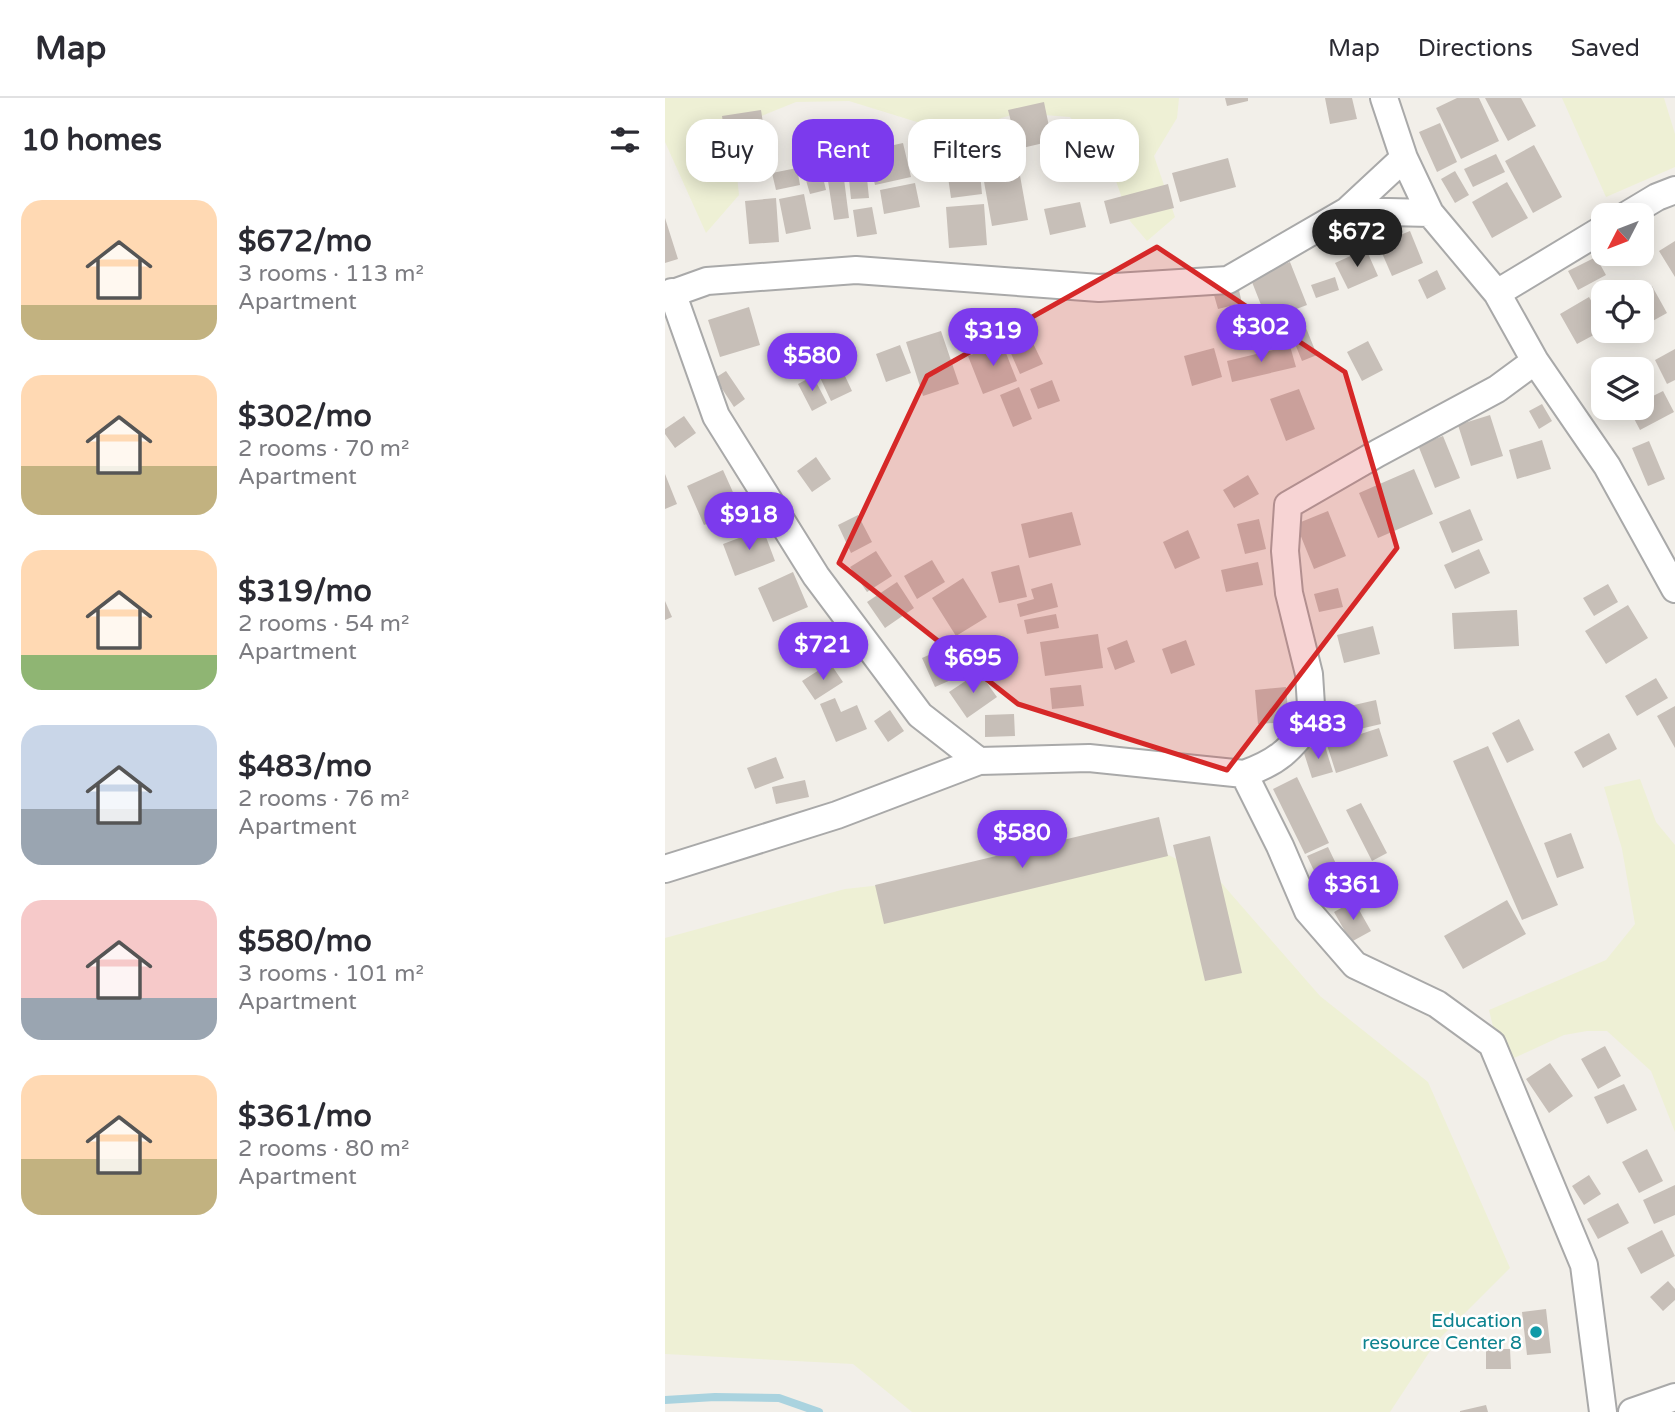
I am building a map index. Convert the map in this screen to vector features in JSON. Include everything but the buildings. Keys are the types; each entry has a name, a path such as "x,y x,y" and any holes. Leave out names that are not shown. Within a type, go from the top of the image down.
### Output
{"street":[{"path":"1384,98 1404,158 1430,213 1497,293 1535,360 1607,466 1675,589"},
{"path":"979,761 920,715 815,576 716,415 668,294 707,281 856,270 1099,288 1228,280 1347,211 1404,158"},
{"path":"1647,203 1675,190"},
{"path":"1347,211 1430,213"},
{"path":"1497,293 1591,236"},
{"path":"665,869 837,816 979,761 1089,758 1244,774 1269,765 1295,744 1312,721 1309,674 1289,593 1285,551 1288,505 1497,389 1535,360"},
{"path":"1244,774 1280,846 1308,911 1355,965 1437,1003 1492,1044 1584,1265 1603,1412"},
{"path":"1632,1412 1675,1397"}],"highlighted area":[{"path":"1157,247 1345,372 1397,548 1227,770 1018,704 839,563 927,376"}],"green space":[{"path":"665,98 1179,98 1177,118 1154,156 1175,217 1147,241 1130,221 1116,182 1139,182 1139,119 1072,119 1018,113 998,119 908,119 849,101 796,102 754,119 686,119 686,182 738,182 739,195 706,233 665,142"},
{"path":"1562,98 1664,98 1675,134 1675,167 1606,197"},
{"path":"1640,779 1656,822 1675,845 1675,1132 1651,1071 1607,1031 1564,1035 1514,1058 1497,1043 1489,1010 1606,960 1635,924 1622,849 1604,787"},
{"path":"1154,848 1218,879 1320,996 1428,1082 1510,1268 1436,1342 1390,1412 912,1412 853,1364 665,1354 665,938 845,889 982,874"}],"waterway":[{"path":"665,1400 715,1397 779,1398 819,1412"}],"place":[{"name":"Education resource Center 8","path":"1536,1332"}]}
